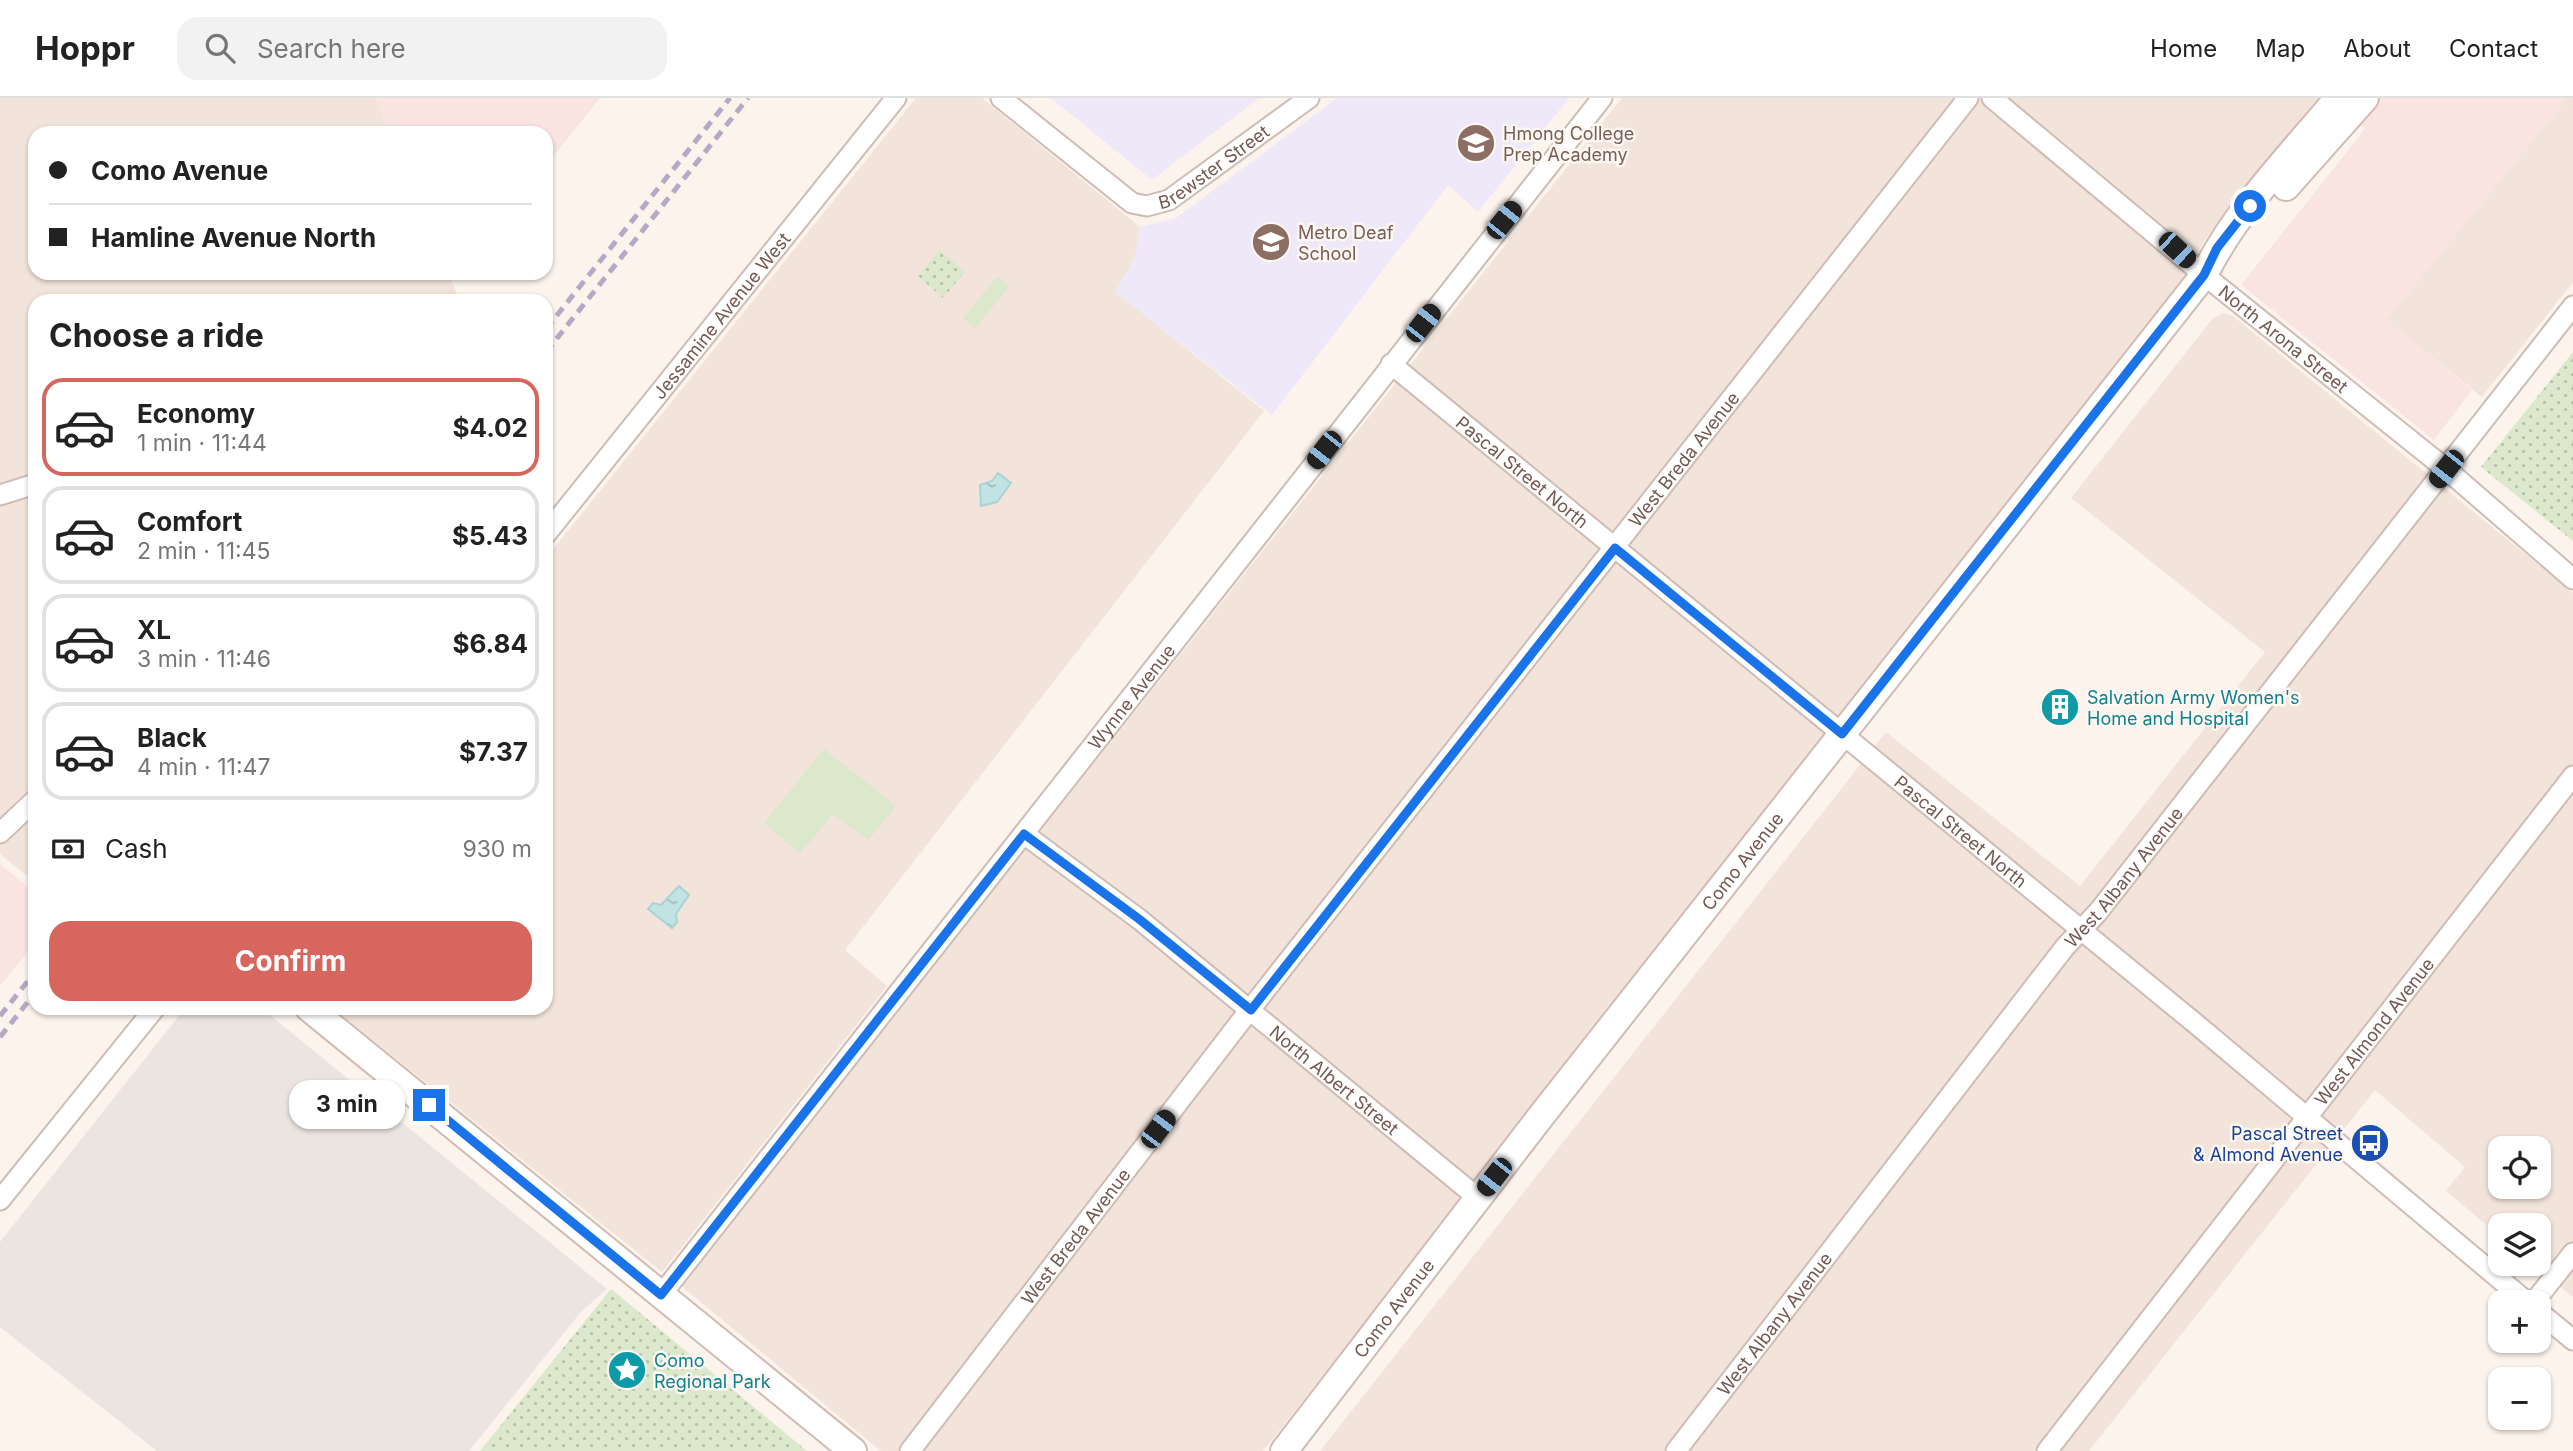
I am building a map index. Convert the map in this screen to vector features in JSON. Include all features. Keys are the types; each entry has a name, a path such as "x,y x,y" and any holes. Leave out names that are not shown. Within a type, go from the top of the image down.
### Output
{"main road":[{"name":"Como Avenue","path":"1284,1451 1478,1198 2204,275 2224,239 2338,98"},
{"name":"Como Avenue","path":"2204,275 2226,256 2365,98"},
{"path":"318,1015 853,1451"}],"street":[{"name":"Jessamine Avenue West","path":"553,525 896,98"},
{"name":"Brewster Street","path":"1002,98 1132,203 1147,206 1169,200 1309,98"},
{"name":"Wynne Avenue","path":"661,1295 1391,363 1602,98"},
{"name":"West Breda Avenue","path":"911,1451 1251,1010 1968,98"},
{"name":"North Arona Street","path":"1992,98 2204,275 2446,469 2458,483 2573,579"},
{"name":"West Albany Avenue","path":"1676,1451 2065,947 2082,931 2573,306"},
{"name":"Pascal Street North","path":"1391,363 2306,1116 2513,1290"},
{"path":"0,495 28,486"},
{"name":"West Almond Avenue","path":"2047,1451 2190,1271 2306,1116 2573,776"},
{"path":"0,833 28,807"},
{"name":"North Albert Street","path":"1024,834 1139,919 1478,1198"},
{"path":"0,1200 149,1015"},
{"path":"2544,1290 2573,1253"},
{"path":"2551,1322 2573,1340"}],"shaded area":[{"path":"0,98 376,98 387,126 28,126 28,280 451,280 457,294 28,294 28,474 0,483"},
{"path":"376,98 600,98 553,156 553,126 387,126"},
{"path":"916,98 982,98 1140,227 1135,257 1116,292 1264,411 845,950 887,986 662,1272 342,1015 553,1015 553,549"},
{"path":"1051,98 1259,98 1152,180"},
{"name":"Metro Deaf School","path":"1337,98 1569,98 1478,212 1448,185 1272,415 1115,292 1135,257 1140,227 1176,218"},
{"path":"1622,98 2318,98 2204,241 2179,293 1263,1451 881,1451 680,1285"},
{"path":"2326,98 2567,98 2387,320 2472,390 2434,440 2241,285 2365,129"},
{"path":"2567,98 2573,98 2573,282 2482,397 2386,320"},
{"path":"2223,313 2233,316 2573,593 2573,1297 2547,1276 2551,1276 2551,1213 2488,1213 2488,1226 2446,1191 2465,1167 2375,1090 2089,1451 1320,1451 1886,732 2080,886 2265,652 2071,498 2213,318"},
{"path":"28,497 28,876 0,854 0,507"},
{"path":"0,864 28,887 28,952 0,986"},
{"path":"179,1015 270,1015 607,1289 580,1313 469,1451 157,1451 0,1327 0,1242"}],"green space":[{"path":"940,250 965,272 943,298 918,276"},
{"path":"997,277 1009,287 975,328 963,318"},
{"path":"2573,352 2573,541 2481,467"},
{"path":"824,749 896,806 868,840 833,814 800,853 764,823"},
{"name":"Como Regional Park","path":"611,1289 807,1451 480,1451"}],"water":[{"path":"998,473 1011,483 997,502 981,506 980,485 992,481"},
{"path":"679,886 689,895 676,914 677,922 672,928 648,909 653,903 661,905"}],"railway":[{"path":"553,320 730,98"},
{"path":"553,343 748,98"},
{"path":"0,1016 28,981"},
{"path":"0,1037 28,1002"}],"place":[{"name":"Hmong College Prep Academy","path":"1476,143"},
{"name":"Metro Deaf School","path":"1271,242"},
{"name":"Salvation Army Women's Home and Hospital","path":"2060,707"},
{"name":"Pascal Street & Almond Avenue","path":"2370,1143"},
{"name":"Como Regional Park","path":"627,1370"}],"route":[{"path":"429,1105 661,1295 1024,834 1139,919 1251,1010 1615,548 1842,734 2204,275 2217,248 2250,206"}]}
